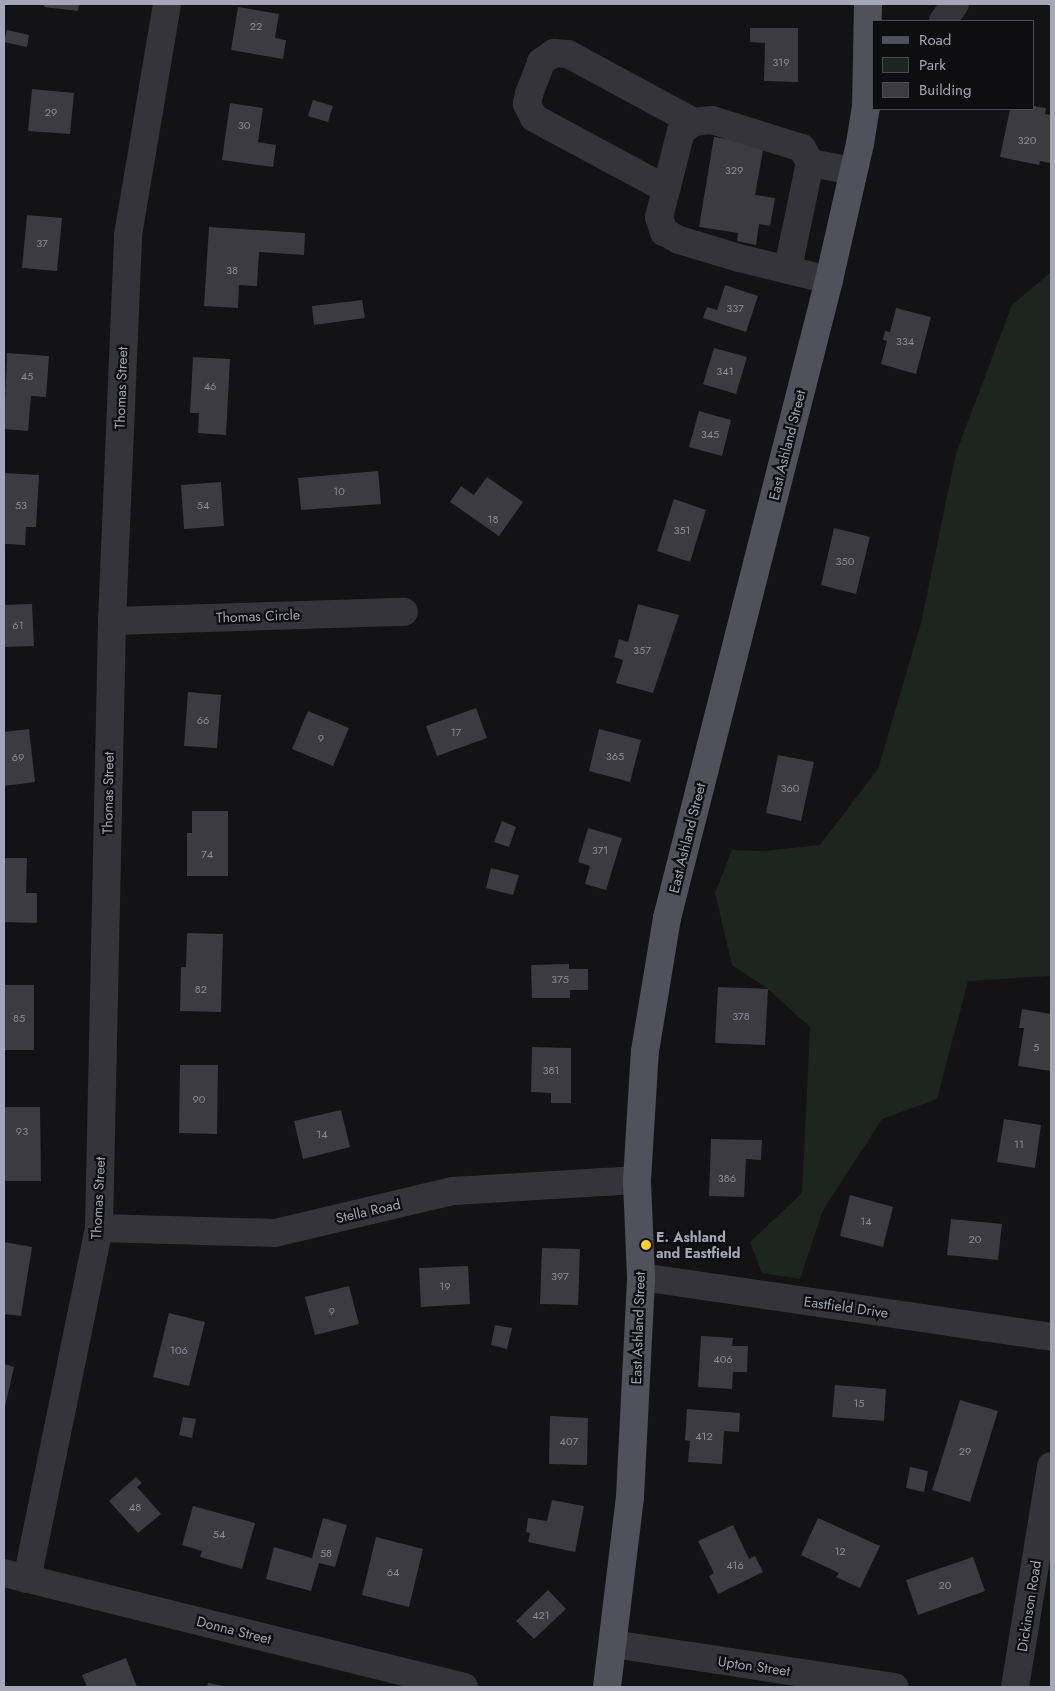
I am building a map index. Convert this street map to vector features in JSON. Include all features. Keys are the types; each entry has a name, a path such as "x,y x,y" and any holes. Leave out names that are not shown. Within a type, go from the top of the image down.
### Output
{"main road":[{"name":"East Ashland Street","path":"607,1687 630,1496 641,1277 637,1180 645,1051 667,918 829,280 870,104 868,4"}],"street":[{"name":"Thomas Street","path":"15,1576 99,1228 112,620 128,235 167,4"},
{"path":"944,20 956,4"},
{"path":"666,189 534,118 528,104 529,94 541,62 554,53 568,54 694,122"},
{"path":"788,268 810,162 802,148 772,137 712,120 694,122 681,131 659,217 664,232 679,240 739,258 788,268 829,280"},
{"path":"810,162 853,171"},
{"name":"Thomas Circle","path":"112,620 404,612"},
{"name":"Stella Road","path":"99,1228 275,1233 454,1191 637,1180"},
{"name":"Eastfield Drive","path":"641,1277 1051,1337"},
{"name":"Dickinson Road","path":"1015,1687 1051,1466"},
{"name":"Donna Street","path":"15,1576 464,1687"},
{"name":"Upton Street","path":"613,1644 894,1687"}],"green space":[{"path":"1051,272 1051,976 968,981 937,1099 882,1119 823,1210 800,1279 762,1273 750,1242 802,1193 810,1027 768,989 732,965 715,893 732,850 763,851 820,845 878,769 921,623 956,453 1012,305"}],"building":[{"path":"44,4 79,4 78,11 44,7"},
{"path":"238,7 279,14 275,38 286,40 283,59 231,50"},
{"path":"750,28 798,28 798,82 764,81 765,43 750,42"},
{"path":"7,30 29,35 27,47 4,42"},
{"path":"32,89 74,93 70,134 28,131"},
{"path":"313,100 333,106 328,122 308,116"},
{"path":"230,103 263,108 258,142 276,145 273,167 222,160"},
{"path":"1035,106 1046,108 1045,114 1050,115 1050,163 1040,161 1039,165 1000,157 1010,110 1035,110"},
{"path":"714,137 764,145 755,195 775,198 770,226 759,224 756,245 737,241 738,233 699,227"},
{"path":"27,215 62,218 57,271 22,268"},
{"path":"209,227 305,233 304,255 259,252 257,286 239,285 238,308 204,306"},
{"path":"725,285 758,296 746,332 703,318 707,307 717,310"},
{"path":"362,300 365,318 314,325 312,306"},
{"path":"896,308 931,317 916,374 881,364 887,341 883,340 885,331 890,332"},
{"path":"714,348 747,357 736,394 703,384"},
{"path":"7,353 49,356 46,397 31,396 28,431 4,429"},
{"path":"193,357 230,359 226,435 198,433 199,413 190,413"},
{"path":"699,411 731,420 722,456 689,447"},
{"path":"378,471 381,504 301,510 298,478"},
{"path":"4,473 39,475 36,527 26,527 25,545 4,544"},
{"path":"487,477 523,502 499,536 450,502 461,486 474,495"},
{"path":"221,482 224,526 184,529 181,485"},
{"path":"674,499 706,510 690,562 657,551"},
{"path":"834,528 870,537 856,594 821,585"},
{"path":"32,604 34,646 4,647 4,605"},
{"path":"638,604 679,615 653,693 616,683 623,660 614,657 619,639 628,642"},
{"path":"188,692 221,695 217,748 184,746"},
{"path":"476,708 487,738 437,756 426,726"},
{"path":"308,711 349,728 333,766 292,749"},
{"path":"29,729 35,782 4,786 4,732"},
{"path":"599,729 641,740 630,782 589,771"},
{"path":"778,755 814,762 801,821 766,813"},
{"path":"192,811 228,811 228,876 187,876 187,833 192,833"},
{"path":"502,821 516,827 509,847 494,842"},
{"path":"588,828 622,838 606,890 585,884 590,866 578,862"},
{"path":"4,858 27,858 26,893 37,893 37,923 4,922"},
{"path":"491,868 519,875 513,895 486,888"},
{"path":"187,933 223,934 221,1012 180,1011 181,967 186,967"},
{"path":"569,964 569,969 588,969 588,990 570,990 570,998 532,998 531,965"},
{"path":"4,985 34,985 34,1050 4,1050"},
{"path":"718,987 768,989 765,1045 715,1043"},
{"path":"1022,1009 1051,1014 1051,1071 1018,1066 1024,1028 1019,1028"},
{"path":"532,1047 571,1048 571,1103 551,1103 551,1093 531,1092"},
{"path":"180,1065 218,1065 217,1134 179,1133"},
{"path":"4,1107 40,1107 41,1181 4,1181"},
{"path":"341,1110 350,1147 303,1159 294,1121"},
{"path":"1004,1119 1041,1125 1035,1168 997,1162"},
{"path":"711,1139 762,1140 761,1160 746,1159 744,1197 709,1196"},
{"path":"850,1195 893,1207 883,1247 840,1236"},
{"path":"951,1219 1002,1224 998,1260 947,1255"},
{"path":"4,1242 32,1247 21,1316 4,1314"},
{"path":"542,1248 580,1249 578,1305 540,1304"},
{"path":"468,1266 470,1304 421,1307 419,1268"},
{"path":"349,1286 359,1324 315,1335 305,1297"},
{"path":"169,1313 205,1322 189,1386 153,1377"},
{"path":"495,1325 512,1328 507,1349 491,1345"},
{"path":"701,1336 733,1338 732,1346 748,1346 747,1372 733,1372 732,1389 698,1387"},
{"path":"4,1364 14,1367 5,1407 4,1407"},
{"path":"835,1385 886,1389 884,1421 832,1417"},
{"path":"960,1400 998,1411 970,1502 932,1490"},
{"path":"687,1409 740,1413 739,1432 724,1431 722,1464 688,1462 690,1441 685,1440"},
{"path":"550,1416 588,1418 587,1465 549,1464"},
{"path":"183,1417 196,1419 192,1438 179,1435"},
{"path":"910,1467 928,1471 924,1492 906,1488"},
{"path":"136,1477 142,1483 137,1487 161,1514 138,1533 109,1501"},
{"path":"552,1500 584,1506 575,1552 528,1542 530,1533 526,1532 528,1518 547,1521"},
{"path":"193,1506 255,1523 242,1569 200,1557 202,1551 182,1545"},
{"path":"323,1518 347,1525 335,1567 319,1563 311,1591 266,1579 274,1547 312,1558"},
{"path":"818,1518 880,1546 860,1588 836,1577 839,1573 801,1555"},
{"path":"733,1525 749,1559 755,1556 763,1572 718,1594 709,1576 714,1573 698,1541"},
{"path":"376,1537 423,1549 409,1607 362,1595"},
{"path":"973,1557 985,1591 918,1615 906,1580"},
{"path":"548,1590 566,1609 534,1639 516,1621"},
{"path":"126,1658 137,1687 87,1687 82,1675"},
{"path":"208,1683 224,1686 224,1687 207,1687"}],"place":[{"name":"E. Ashland and Eastfield","path":"646,1245"}]}
